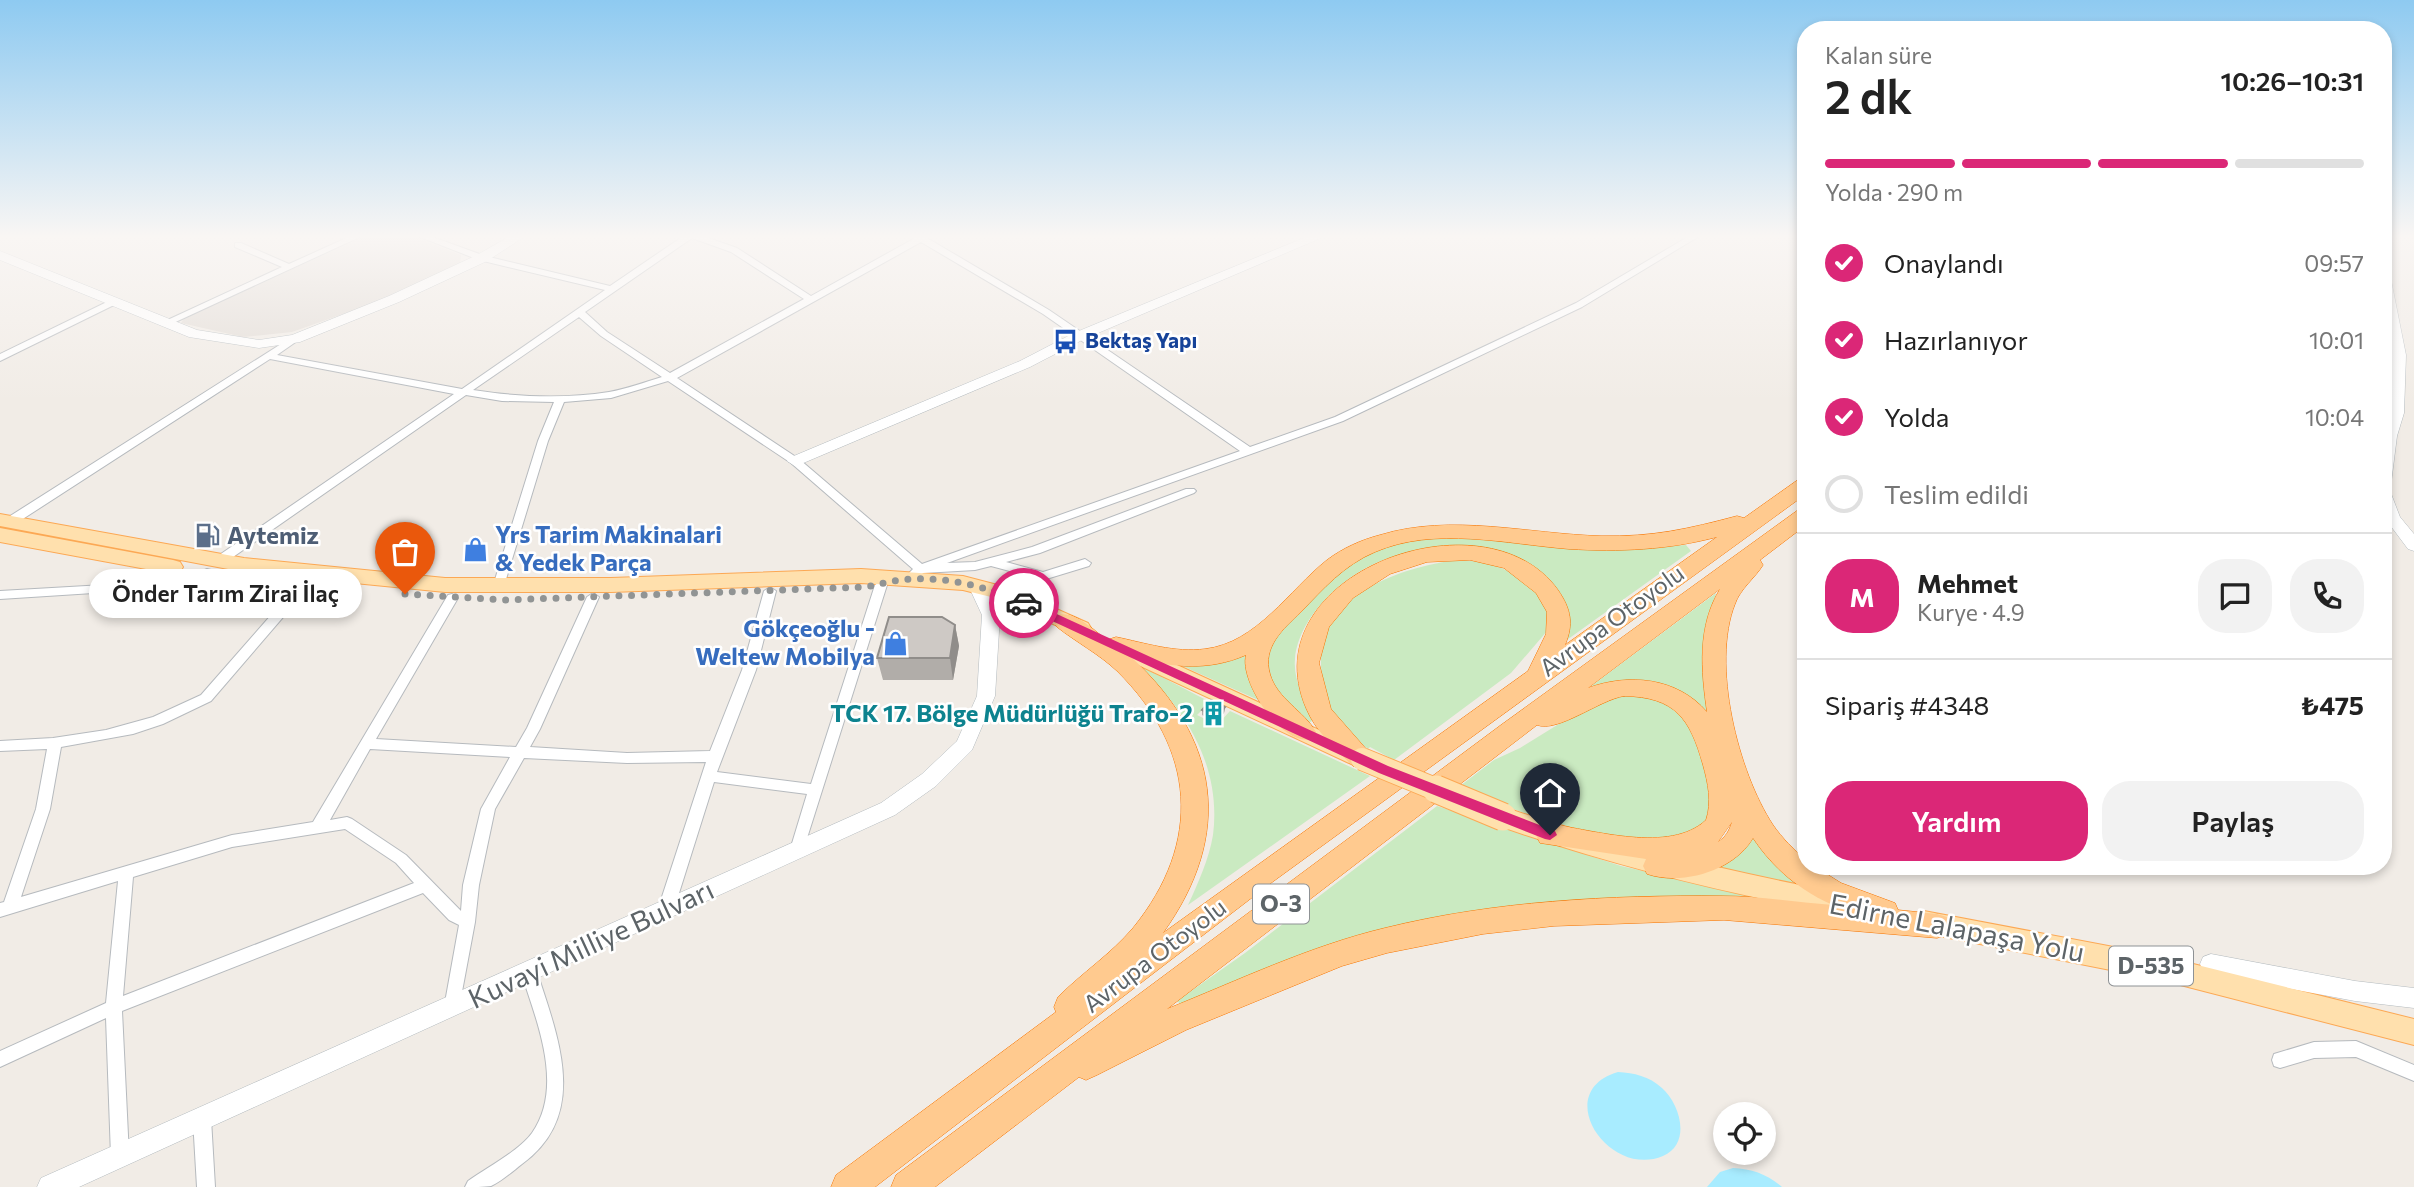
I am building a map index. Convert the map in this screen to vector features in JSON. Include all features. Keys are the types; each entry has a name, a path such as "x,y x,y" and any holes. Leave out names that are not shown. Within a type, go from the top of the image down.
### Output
{"highway":[{"name":"Avrupa Otoyolu","path":"848,1187 1261,875 1797,490"},
{"path":"1303,732 1263,690 1255,672 1262,639 1332,568 1367,546 1419,533 1466,532 1582,543 1633,544 1696,537 1769,510"},
{"name":"Avrupa Otoyolu","path":"908,1187 1510,732 1797,522"},
{"path":"1759,550 1754,562 1723,604 1714,637 1713,660 1718,706 1746,798 1772,844 1797,868"},
{"path":"1362,759 1318,709 1307,678 1306,662 1314,632 1335,600 1372,572 1411,558 1463,553 1501,560 1528,574 1551,596 1560,620 1553,644 1537,676"},
{"path":"1028,1053 1082,993 1141,939 1157,918 1185,865 1197,816 1198,796 1194,773 1166,712 1153,694 1122,663 1065,621"},
{"path":"1116,645 1179,657 1207,658 1243,646 1273,625"},
{"path":"1510,732 1544,720 1587,697 1627,687 1654,691 1676,701 1696,716 1707,736 1724,800 1721,817 1709,835 1694,842 1653,848 1550,835"},
{"path":"1657,866 1679,866 1709,860 1735,846 1745,825 1746,798"},
{"path":"1804,875 1820,886 1885,912"},
{"path":"1054,1077 1088,1064 1175,1020 1275,978 1338,954 1436,930 1554,914 1681,908 1774,911 1937,926"}],"main road":[{"name":"D-535","path":"4,526 305,584 452,598 593,597 770,591 902,579"},
{"name":"D-535","path":"213,567 445,585 658,584 861,576 940,581 978,587 1002,593 1065,621 1362,759"},
{"name":"Edirne Lalapaşa Yolu","path":"1362,759 1550,835 1657,866 1770,891 1885,912 1937,926 2184,973 2414,1032"},
{"name":"D-535","path":"1885,912 2211,964 2414,1019"}],"street":[{"path":"84,290 194,334 259,344 295,339"},
{"path":"166,323 238,290"},
{"path":"4,526 295,339 412,290"},
{"path":"0,595 187,583 608,290"},
{"path":"797,290 810,299"},
{"path":"268,356 502,398 560,399 611,395 668,377 825,290"},
{"path":"1010,290 1248,451"},
{"path":"795,461 1025,364 1079,336 1189,290"},
{"path":"797,850 816,790 902,579 1339,419 1579,305 1604,290"},
{"path":"0,358 113,302"},
{"path":"579,312 604,334 795,461 902,579"},
{"path":"2392,320 2399,355 2397,413 2392,427"},
{"path":"499,586 543,440 560,399"},
{"path":"902,579 992,562 1078,536 1189,491"},
{"path":"2392,518 2414,545"},
{"path":"992,562 1043,576 1085,563"},
{"path":"0,747 55,745 137,726 187,710 206,698 305,584"},
{"name":"Kuvayi Milliye Bulvarı","path":"50,1187 888,809 929,780 964,745 986,696 991,615 978,587"},
{"path":"666,909 715,756 749,670 770,591"},
{"path":"452,1007 471,885 488,809 533,729 593,597"},
{"path":"318,827 452,598"},
{"path":"366,744 627,758 715,756"},
{"path":"5,908 43,809 55,745"},
{"path":"709,776 816,790"},
{"path":"5,908 232,841 347,823 401,859 454,915 467,922"},
{"path":"120,1156 114,1007 125,871"},
{"path":"0,1059 114,1007 426,885"},
{"path":"2211,964 2355,991 2414,998"},
{"path":"474,1187 538,1140 556,1094 557,1067 529,972"},
{"path":"2280,1060 2314,1049 2356,1049 2414,1073"},
{"path":"202,1119 206,1187"}],"shaded area":[{"path":"244,290 403,290 292,332 243,337 181,323 185,317"}],"green space":[{"path":"1427,536 1624,549 1686,545 1691,551 1564,642 1562,605 1557,590 1537,570 1513,557 1460,547 1406,553 1373,564 1328,596 1306,626 1299,642 1295,659 1296,674 1304,698 1316,718 1309,723 1286,706 1264,669 1270,640 1356,556"},
{"path":"1458,560 1499,567 1520,578 1549,607 1548,630 1511,673 1394,760 1370,747 1368,749 1343,730 1332,717 1326,697 1321,656 1327,632 1340,612 1358,595 1381,581 1406,571"},
{"path":"1716,593 1712,608 1715,724 1684,698 1586,690"},
{"path":"1252,647 1265,703 1178,664"},
{"path":"1133,662 1210,702 1197,715 1217,725 1230,711 1370,776 1188,905 1206,862 1213,835 1211,784 1196,738 1183,717 1168,697"},
{"path":"1639,694 1679,711 1695,734 1708,783 1710,807 1701,826 1691,833 1666,839 1599,834 1552,823 1460,786 1494,760 1520,748 1601,698"},
{"path":"1437,806 1621,866 1764,898 1542,906 1183,1006 1177,1001 1245,953"},
{"path":"1753,828 1805,886 1712,868 1738,854 1747,843"}],"water":[{"path":"1618,1072 1647,1078 1662,1088 1674,1104 1680,1133 1678,1142 1663,1156 1643,1160 1624,1155 1607,1145 1595,1130 1588,1113 1589,1097 1598,1082"},
{"path":"1733,1168 1759,1173 1782,1187 1707,1187 1720,1172"}],"building":[{"path":"889,617 942,617 955,625 950,658 877,658"},
{"path":"1211,700 1225,707 1216,717 1202,710"}],"way so far":[{"path":"405,594 505,600 556,599 863,587 881,586 900,580 963,583 1002,593 1024,603"}],"place":[{"name":"Bektaş Yapı","path":"1065,341"},
{"name":"Aytemiz","path":"207,536"},
{"name":"Yrs Tarim Makinalari & Yedek Parça","path":"475,549"},
{"name":"Önder Tarım Zirai İlaç","path":"405,594"},
{"name":"Gökçeoğlu - Weltew Mobilya","path":"895,643"},
{"name":"TCK 17. Bölge Müdürlüğü Trafo-2","path":"1213,714"}],"route":[{"path":"1024,603 1384,770 1550,835"}]}
